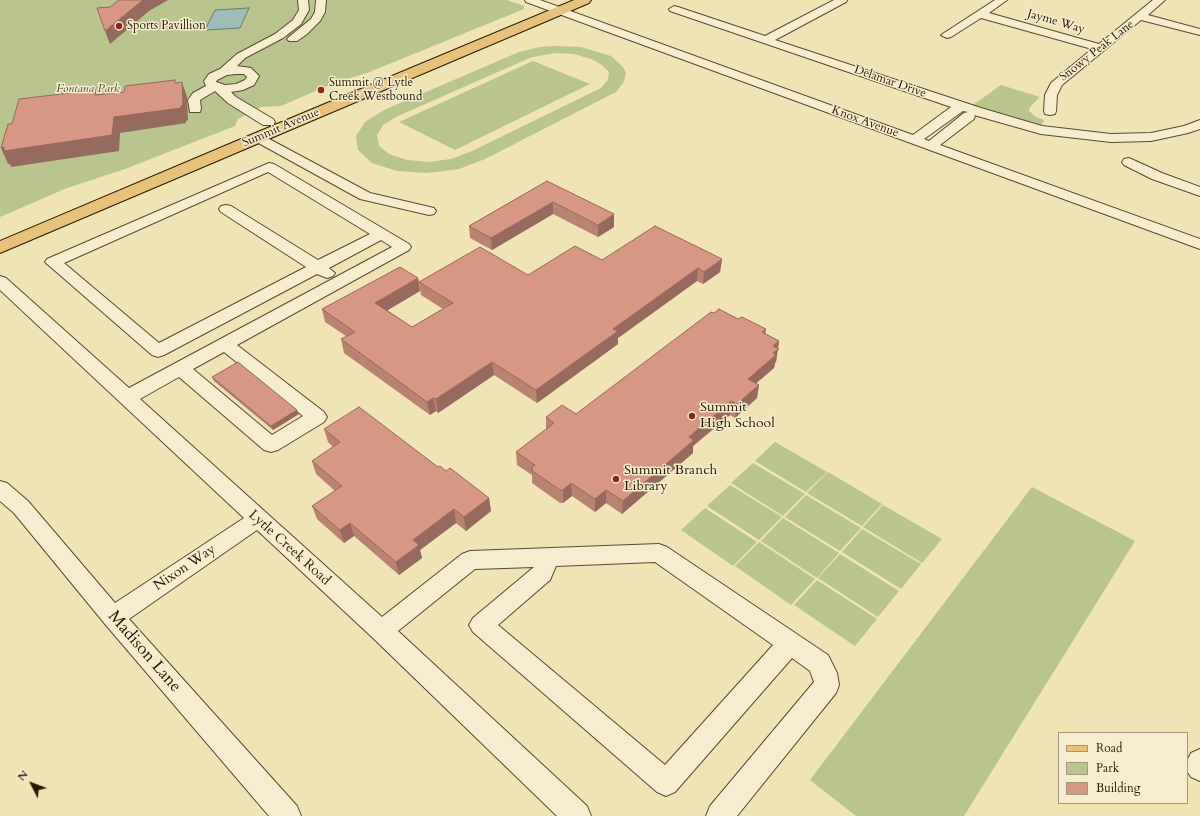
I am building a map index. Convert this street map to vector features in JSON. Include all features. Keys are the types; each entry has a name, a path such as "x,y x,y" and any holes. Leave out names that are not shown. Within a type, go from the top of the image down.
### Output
{"main road":[{"name":"Summit Avenue","path":"51,211 557,6 585,0"},
{"name":"Summit Avenue","path":"0,248 557,6"}],"street":[{"path":"224,72 241,56 279,36 297,22 304,10 303,0"},
{"path":"247,71 248,66 255,60 303,32 318,16 321,6 320,0"},
{"name":"Knox Avenue","path":"530,0 557,6 930,146 1200,244"},
{"path":"947,35 1002,0"},
{"name":"Snowy Peak Lane","path":"1050,111 1051,95 1057,83 1141,17 1160,0"},
{"path":"766,40 835,1"},
{"name":"Delamar Drive","path":"674,9 976,111 1041,130 1111,138 1157,136 1188,129 1200,124"},
{"name":"Jayme Way","path":"980,14 1102,48"},
{"path":"1141,17 1200,32"},
{"path":"195,109 194,100 197,96 216,87 239,87 246,85 253,79 253,76 247,71 236,70 218,74 210,80 211,84 216,87 223,94 268,122"},
{"path":"238,103 237,94 239,87"},
{"path":"914,140 961,106"},
{"path":"930,146 976,111"},
{"path":"258,137 365,196 429,211"},
{"path":"1129,162 1156,176 1200,192"},
{"path":"126,398 403,247 269,167 53,262 158,351 381,234"},
{"path":"290,179 313,168"},
{"path":"226,209 340,282"},
{"name":"Lytle Creek Road","path":"0,281 380,631 577,816"},
{"path":"181,369 271,445 317,417 225,344"},
{"name":"Madison Lane","path":"0,489 21,507 113,617 287,816"},
{"name":"Nixon Way","path":"113,617 258,519"},
{"path":"380,631 470,560 659,553 819,663 825,673 827,685 720,816"},
{"path":"546,557 545,568 542,573 481,625 666,783 790,644"}],"green space":[{"name":"Fontana Park","path":"0,0 507,0 524,6 524,9 367,73 334,83 281,106 261,107 238,119 235,126 125,169 67,188 0,217"},
{"path":"540,47 581,47 611,56 623,67 626,73 624,82 616,92 485,159 459,169 427,173 397,171 372,163 358,150 356,136 365,122 384,110 519,52","holes":["556,53 574,54 591,59 602,65 609,72 608,80 601,88 472,151 451,159 429,162 407,160 389,154 379,146 377,135 383,125 398,116 532,57"]},
{"path":"533,61 590,84 455,150 399,122"},
{"path":"1001,85 1040,97 1030,107 1029,111 1036,117 1044,120 1042,125 973,105"},
{"path":"775,442 827,472 806,492 755,461"},
{"path":"753,463 805,494 783,516 731,483"},
{"path":"828,472 882,504 862,526 807,493"},
{"path":"730,485 782,517 759,540 707,506"},
{"path":"1032,487 1135,541 964,816 856,816 810,780"},
{"path":"806,495 861,528 840,551 785,517"},
{"path":"883,505 942,539 922,563 863,527"},
{"path":"705,508 757,542 733,566 681,530"},
{"path":"783,518 839,553 817,578 761,541"},
{"path":"862,529 921,564 901,589 842,552"},
{"path":"759,542 815,579 791,605 735,566"},
{"path":"840,554 899,591 878,617 818,578"},
{"path":"817,580 877,619 855,646 794,605"}],"water":[{"path":"249,8 240,28 205,30 215,10"}],"building":[{"path":"119,0 143,0 105,31 97,8 110,7"},
{"path":"175,80 175,83 182,82 183,105 181,108 114,117 112,135 4,151 4,147 1,148 8,124 12,124 19,99 96,90 95,95 124,92 125,86"},
{"path":"547,181 614,214 598,225 553,202 491,238 469,226"},
{"path":"655,226 722,259 704,272 698,268 613,329 618,331 536,390 492,362 436,399 433,398 427,402 341,339 355,332 322,309 400,267 418,278 375,303 412,327 453,303 419,282 480,247 528,275 575,246 602,260"},
{"path":"719,309 738,319 742,317 766,329 762,332 779,341 773,346 779,349 773,353 776,355 748,379 759,385 737,404 731,401 689,437 694,440 623,501 606,490 595,499 571,483 563,490 560,490 531,470 533,469 531,467 535,465 516,452 554,423 546,417 562,405 576,414 711,312 714,313"},
{"path":"238,362 297,410 271,426 212,377"},
{"path":"359,407 438,467 440,466 446,471 450,468 489,498 464,517 454,509 413,540 419,545 396,562 350,523 340,530 312,506 342,486 312,461 340,442 324,429"}],"place":[{"name":"Sports Pavillion","path":"119,26"},
{"name":"Summit @ Lytle Creek Westbound","path":"321,90"},
{"name":"Summit High School","path":"692,416"},
{"name":"Summit Branch Library","path":"616,479"}]}
